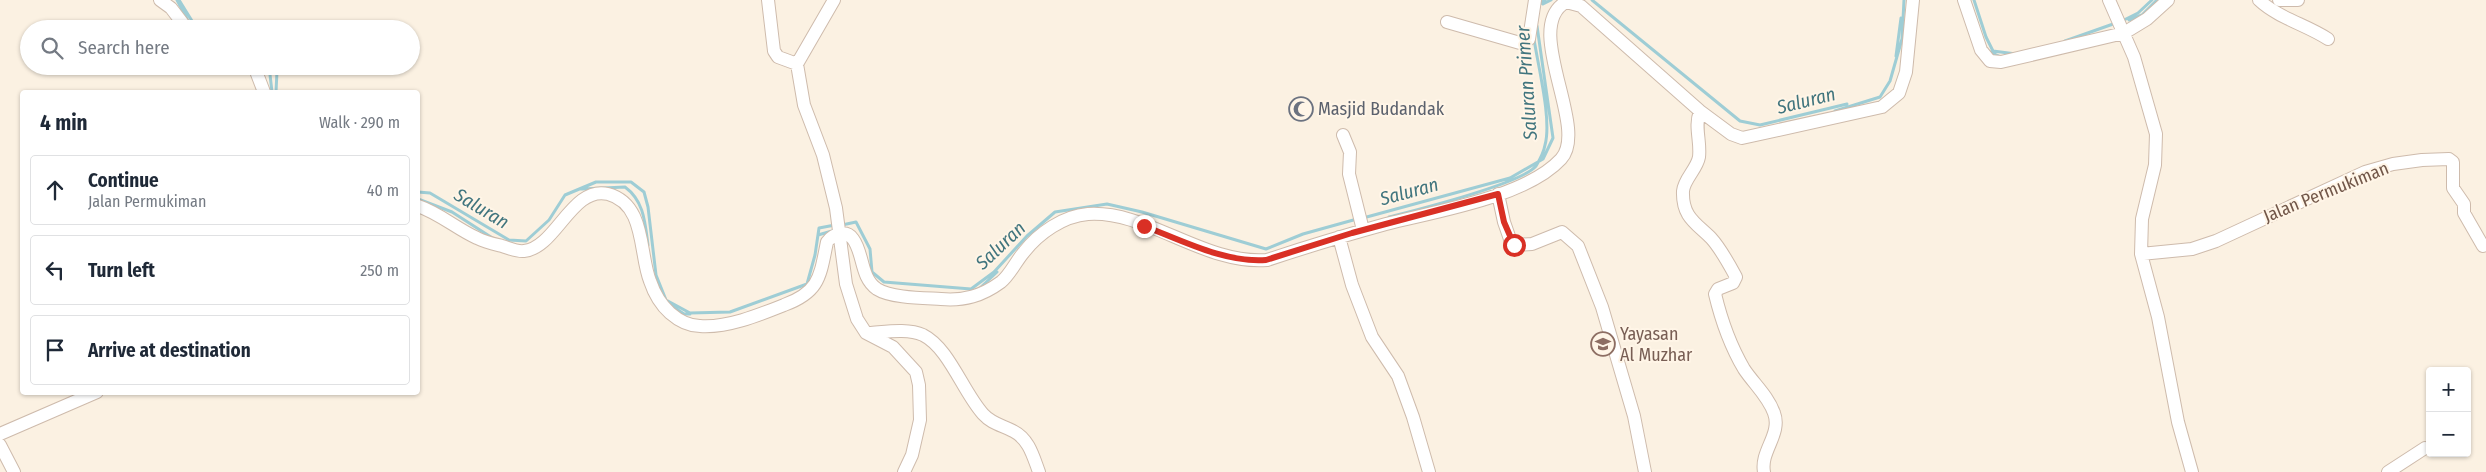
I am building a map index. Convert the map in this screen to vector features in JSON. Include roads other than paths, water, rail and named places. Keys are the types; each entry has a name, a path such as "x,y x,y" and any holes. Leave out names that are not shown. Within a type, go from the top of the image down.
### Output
{"street":[{"path":"160,0 171,8 180,20"},
{"path":"768,0 774,51 778,57 797,64"},
{"path":"834,0 797,64 804,105 823,155 836,208 846,284 857,319 866,333 892,347 916,372 920,385 920,420 912,456 904,472"},
{"path":"1447,22 1520,43 1529,39 1535,0"},
{"path":"420,207 478,238 526,251 537,246 587,197 603,193 615,196 626,206 636,222 642,239 649,280 655,294 673,315 682,322 699,326 719,325 742,319 804,296 817,284 827,242 830,237 839,232 846,234 854,240 867,278 879,290 889,293 955,301 975,298 1002,281 1024,252 1041,234 1062,221 1087,214 1124,219 1208,251 1254,261 1266,260 1340,238 1361,223 1498,194 1538,178 1563,157 1569,141 1551,37 1554,12 1566,1 1581,6 1700,111 1731,134 1742,138 1882,107 1899,93 1906,72 1913,0"},
{"path":"1964,0 1981,50 1990,61 2001,62 2124,31 2148,20 2168,0"},
{"path":"2110,0 2134,57 2156,134 2156,165 2142,219 2141,254 2158,317 2178,422 2192,472"},
{"path":"2259,0 2272,11 2314,30 2328,39"},
{"path":"2279,0 2298,0"},
{"path":"257,75 263,90"},
{"path":"1700,111 1696,122 1699,156 1696,169 1684,185 1684,203 1692,221 1721,251 1736,277 1733,283 1718,289 1715,294 1720,316 1740,360 1774,413 1776,426 1764,455 1764,472"},
{"path":"1342,135 1350,152 1349,174 1361,223"},
{"name":"Jalan Permukiman","path":"2141,254 2192,250 2216,241 2275,212 2309,200 2365,172 2393,164 2422,160 2449,160 2453,162 2453,188 2464,204 2464,213 2483,246"},
{"path":"1498,194 1504,222 1514,245 1532,244 1562,232 1578,246 1602,307 1634,416 1645,472"},
{"path":"1340,238 1352,285 1372,337 1398,376 1414,417 1429,472"},
{"path":"866,333 908,332 921,334 936,343 983,415 996,425 1012,430 1024,438 1039,472"},
{"path":"0,434 90,395"},
{"path":"0,445 14,472"},
{"path":"2390,472 2425,450"}],"waterway":[{"name":"Saluran","path":"177,0 187,19"},
{"name":"Saluran","path":"179,0 191,20"},
{"name":"Saluran","path":"1538,5 1545,0"},
{"name":"Saluran","path":"1543,4 1551,0"},
{"name":"Saluran","path":"1592,0 1740,121 1760,125 1847,104"},
{"name":"Saluran","path":"1835,111 1880,97 1890,81 1902,39 1904,0"},
{"name":"Saluran","path":"1974,0 1986,37 1993,51 2016,54"},
{"name":"Saluran","path":"2122,21 2138,13 2152,0"},
{"name":"Saluran","path":"2129,20 2142,15 2157,0"},
{"name":"Saluran","path":"1896,56 1901,18"},
{"name":"Saluran","path":"2065,41 2116,23"},
{"name":"Saluran","path":"1363,218 1510,178 1543,159 1553,138 1537,26"},
{"name":"Saluran","path":"1389,217 1490,188 1510,181 1536,166 1544,147 1547,122 1544,93 1534,39"},
{"name":"Saluran","path":"1988,51 2001,57"},
{"name":"Saluran Primer","path":"270,75 272,90"},
{"name":"Saluran","path":"276,90 277,75"},
{"name":"Saluran","path":"420,192 430,193 509,240 526,241 549,220 565,195 596,182 631,182 644,192 648,207 656,275 666,300 690,313 730,312 807,284 815,255 819,228 835,225"},
{"name":"Saluran Primer","path":"582,189 625,187 640,205 648,245"},
{"name":"Saluran Primer","path":"420,200 452,212 494,239"},
{"name":"Saluran","path":"842,225 856,222 870,249 872,272 884,282 971,289 994,272 1027,236 1055,212 1107,204 1142,212 1266,249 1303,234 1357,219"},
{"name":"Saluran Primer","path":"818,235 832,231"},
{"name":"Saluran","path":"980,288 997,272"},
{"name":"Saluran","path":"669,304 684,314 690,314"}],"place":[{"name":"Masjid Budandak","path":"1301,109"},
{"name":"Yayasan Al Muzhar","path":"1603,344"}]}
